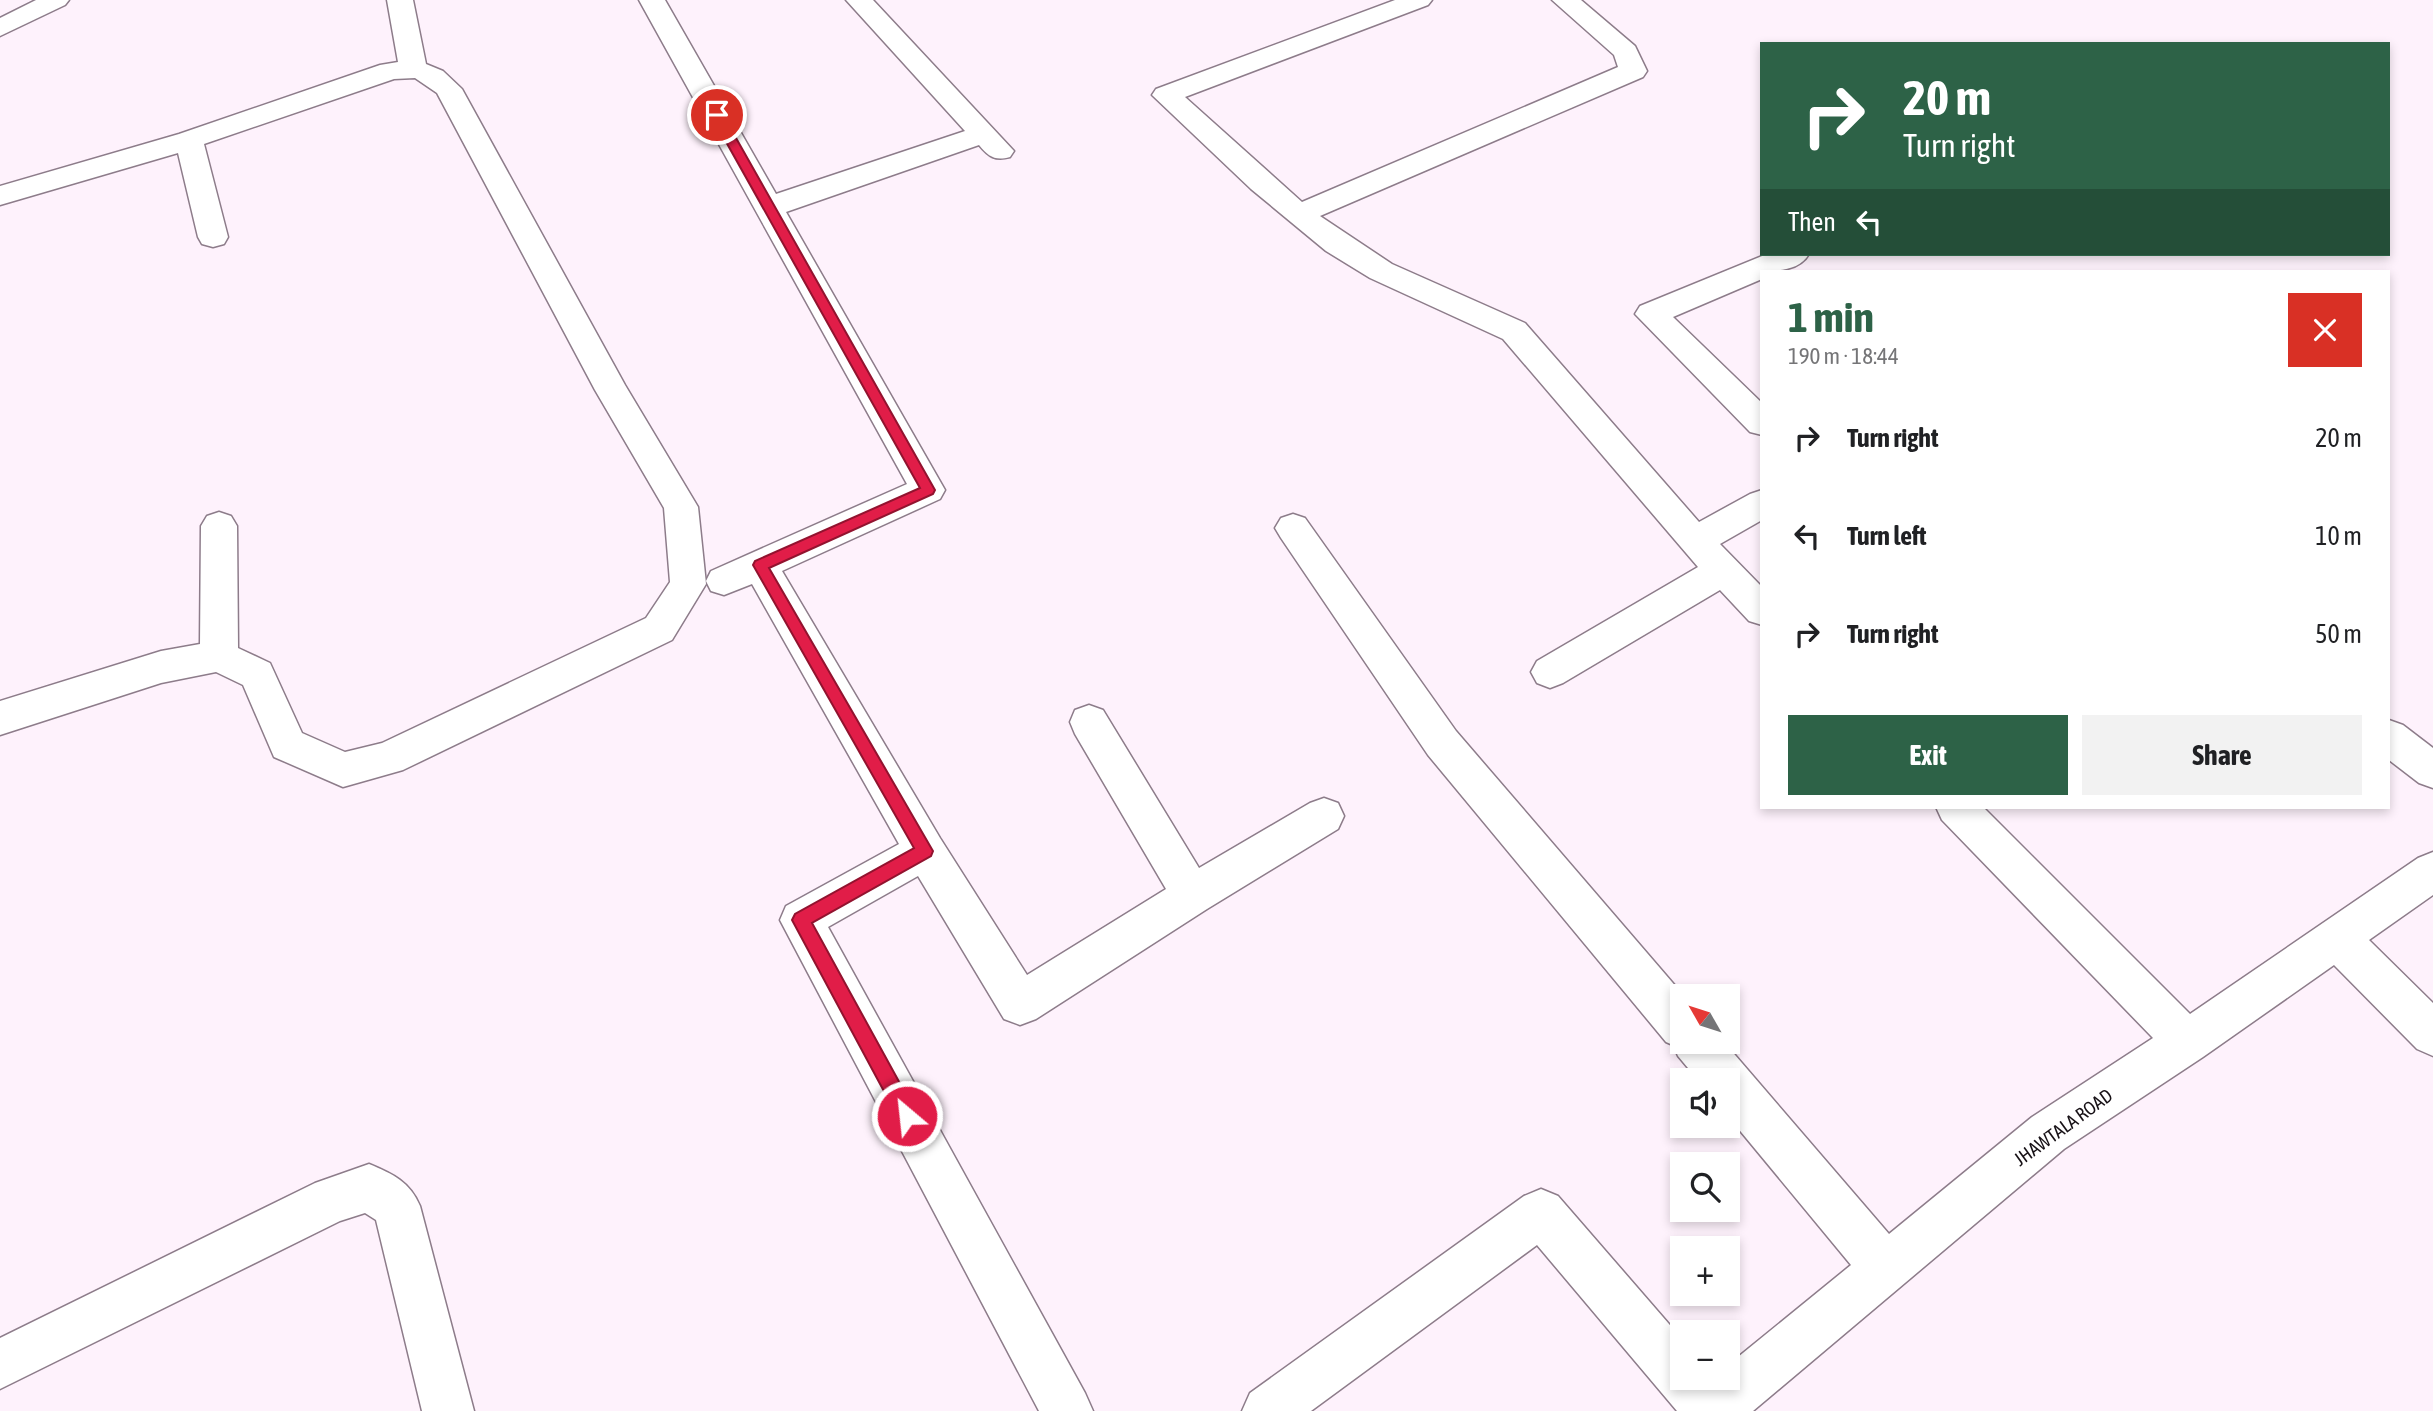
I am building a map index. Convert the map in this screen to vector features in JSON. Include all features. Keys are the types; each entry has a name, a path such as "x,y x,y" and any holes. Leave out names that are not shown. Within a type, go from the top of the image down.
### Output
{"street":[{"path":"0,28 56,0"},
{"path":"400,0 413,68"},
{"path":"652,0 928,490 742,573 925,851 1020,1004 1192,894 1324,816"},
{"path":"769,207 992,143 859,0"},
{"path":"1419,0 1166,95 1299,214 1380,271 1492,318 1514,331 1696,541 1760,608"},
{"path":"1299,214 1633,71 1626,52 1565,0"},
{"path":"0,196 189,140 390,72 413,68 428,71 448,89 611,390 681,507 688,584 659,629 388,758 342,770 288,745 257,674 219,656 161,667 0,718"},
{"path":"189,140 213,237"},
{"path":"1760,421 1651,314 1789,256"},
{"path":"1696,541 1760,504"},
{"path":"219,526 219,656"},
{"path":"1293,528 1442,743 1670,1013"},
{"path":"1550,672 1723,570"},
{"path":"1089,722 1192,894"},
{"path":"2390,738 2433,771"},
{"path":"1958,809 2187,1042"},
{"path":"925,851 801,920 1067,1411"},
{"name":"JHAWTALA ROAD","path":"1711,1411 2048,1133 2187,1042 2433,871"},
{"path":"2337,938 2433,1034"},
{"path":"1705,1054 1717,1068"},
{"path":"1740,1095 1885,1267"},
{"path":"0,1364 332,1200 369,1188 396,1206 448,1411"},
{"path":"1268,1411 1541,1213 1711,1411"}],"route":[{"path":"717,115 928,490 760,565 925,851 801,920 907,1116"}]}
